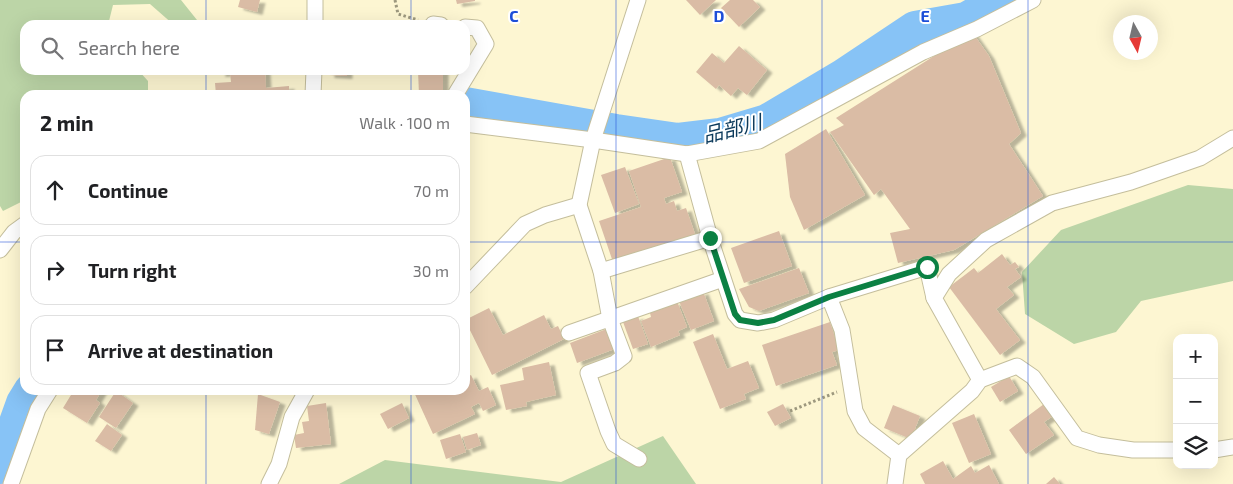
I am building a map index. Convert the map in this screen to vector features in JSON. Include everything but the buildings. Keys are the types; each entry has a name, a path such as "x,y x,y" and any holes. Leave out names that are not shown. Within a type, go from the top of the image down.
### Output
{"street":[{"path":"315,0 315,20"},
{"path":"638,0 593,140 580,205 601,271 610,319 624,356 615,363 588,373 614,444 639,459"},
{"path":"470,125 687,154 759,141 923,52 977,29 1033,0"},
{"path":"470,27 477,28 486,44 470,70"},
{"path":"313,90 314,75"},
{"path":"458,90 467,75"},
{"path":"934,298 949,274 986,240 1052,203 1131,182 1200,158 1233,138"},
{"path":"687,154 723,279 735,314 740,320 758,323 774,320 829,297 927,267 934,298 980,380"},
{"path":"470,282 525,224 545,215 580,205"},
{"path":"0,250 14,232 20,228"},
{"path":"601,271 710,238"},
{"path":"569,333 723,279"},
{"path":"829,297 842,330 855,411 864,428 899,455"},
{"path":"895,484 899,455 972,391 980,380 1017,366 1032,377 1077,438 1099,445 1133,450 1173,450"},
{"path":"11,484 38,409 47,395"},
{"path":"268,484 279,464 292,417 304,395"},
{"path":"1218,449 1233,447"}],"path":[{"path":"395,0 398,14 419,20"},
{"path":"790,411 852,386"}],"green space":[{"path":"0,0 181,0 197,20 168,20 150,4 113,5 109,20 20,20 20,75 143,75 148,81 148,90 20,90 20,202 3,211 0,206"},
{"path":"1188,185 1233,189 1233,281 1141,301 1116,332 1074,344 1025,314 1022,272 1061,230"},
{"path":"663,436 696,484 339,484 385,460 561,482"}],"waterway":[{"name":"品部川","path":"470,105 678,140 720,135 767,121 843,76 915,28 966,19 1000,0"},
{"name":"品部川","path":"0,467 23,403 28,395"}],"route":[{"path":"710,238 735,314 740,320 758,323 774,320 829,297 927,267"}]}
